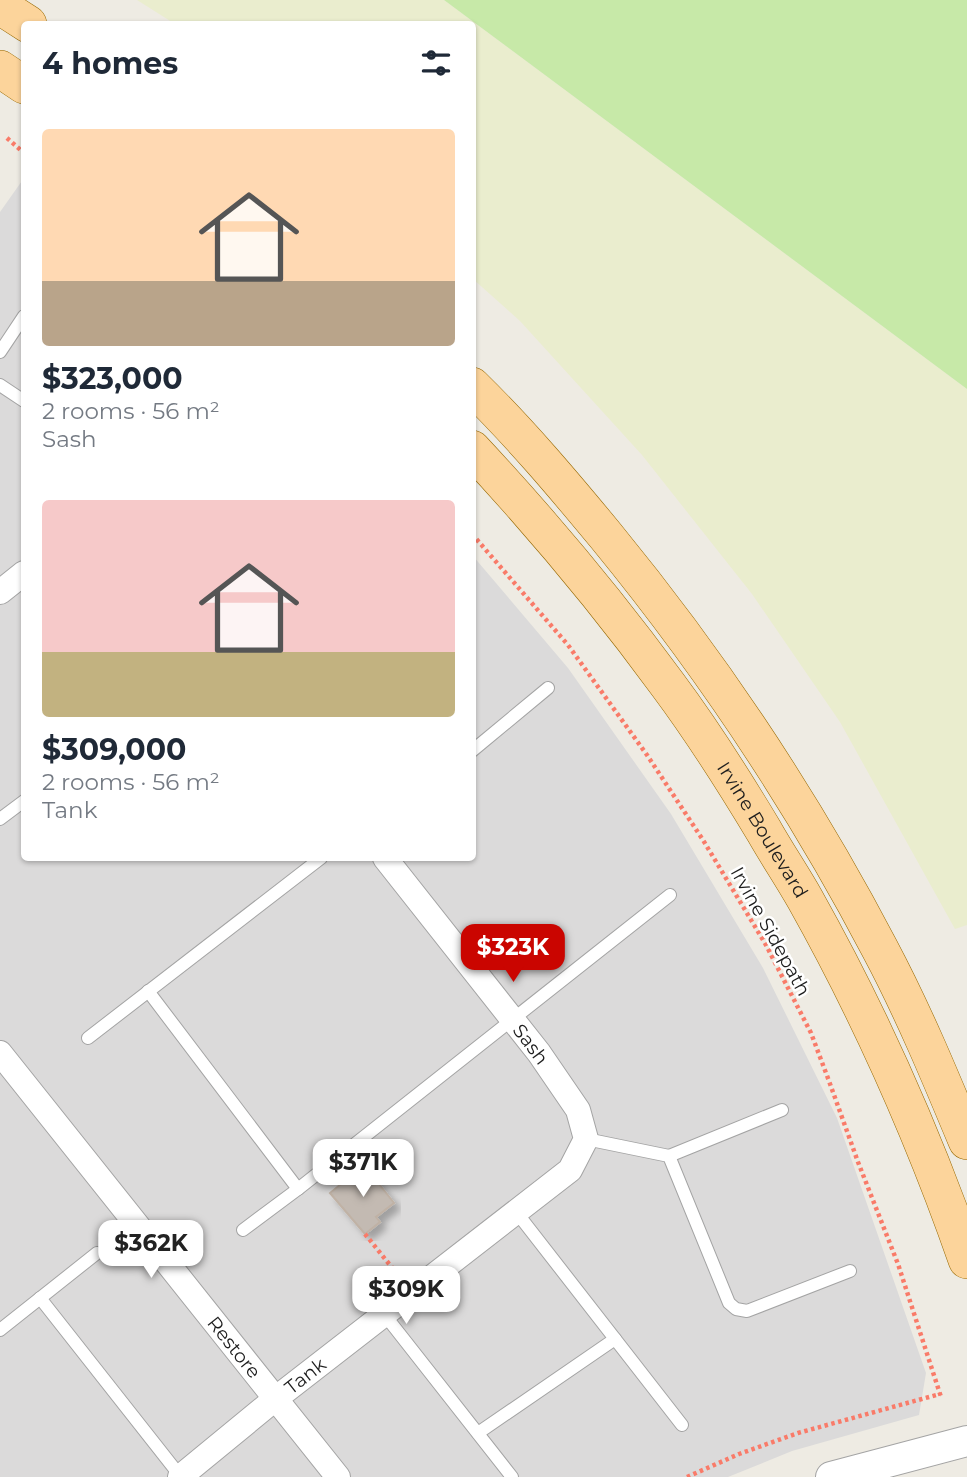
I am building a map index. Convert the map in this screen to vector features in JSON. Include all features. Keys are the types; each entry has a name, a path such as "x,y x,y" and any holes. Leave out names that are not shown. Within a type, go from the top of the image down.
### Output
{"main road":[{"path":"0,69 21,83"},
{"name":"Irvine Boulevard","path":"476,390 532,448 645,584 710,671 763,789 805,899 903,1098 967,1260"},
{"name":"Irvine Boulevard","path":"476,453 523,503 591,584 670,687 763,789 819,838 919,1029 967,1141"}],"street":[{"path":"0,592 21,575"},
{"name":"Sash","path":"387,861 539,1053 578,1110 586,1139"},
{"name":"Restore","path":"0,1053 338,1477"},
{"name":"Tank","path":"181,1477 275,1399 570,1170 586,1139"},
{"path":"831,1477 967,1441"}],"lane":[{"path":"0,352 21,320"},
{"path":"0,385 21,399"},
{"path":"476,748 548,688"},
{"path":"0,820 21,803"},
{"path":"88,1038 317,861"},
{"path":"243,1230 670,895"},
{"path":"148,991 298,1189"},
{"path":"586,1139 669,1156 782,1110"},
{"path":"669,1156 729,1303 736,1309 747,1311 850,1271"},
{"path":"517,1213 682,1425"},
{"path":"0,1330 97,1252"},
{"path":"40,1298 181,1477"},
{"path":"384,1314 512,1477"},
{"path":"478,1433 615,1339"}],"path":[{"path":"7,138 21,150"},
{"name":"Irvine Sidepath","path":"476,539 568,645 639,744 766,945 811,1033 825,1069 898,1264 940,1395 798,1433 739,1454 687,1477"},
{"path":"365,1234 411,1292"}],"shaded area":[{"path":"21,182 21,861 476,861 476,560 568,668 671,814 763,968 837,1118 926,1373 919,1415 792,1451 728,1477 0,1477 0,212"}],"green space":[{"path":"137,0 444,0 472,21 170,21"},
{"path":"444,0 967,0 967,389 476,24 476,21"},
{"path":"476,24 967,389 967,925 955,929 840,722 752,594 642,455 520,321 476,282"}],"building":[{"path":"364,1165 394,1203 376,1217 380,1222 365,1234 330,1193"}]}
